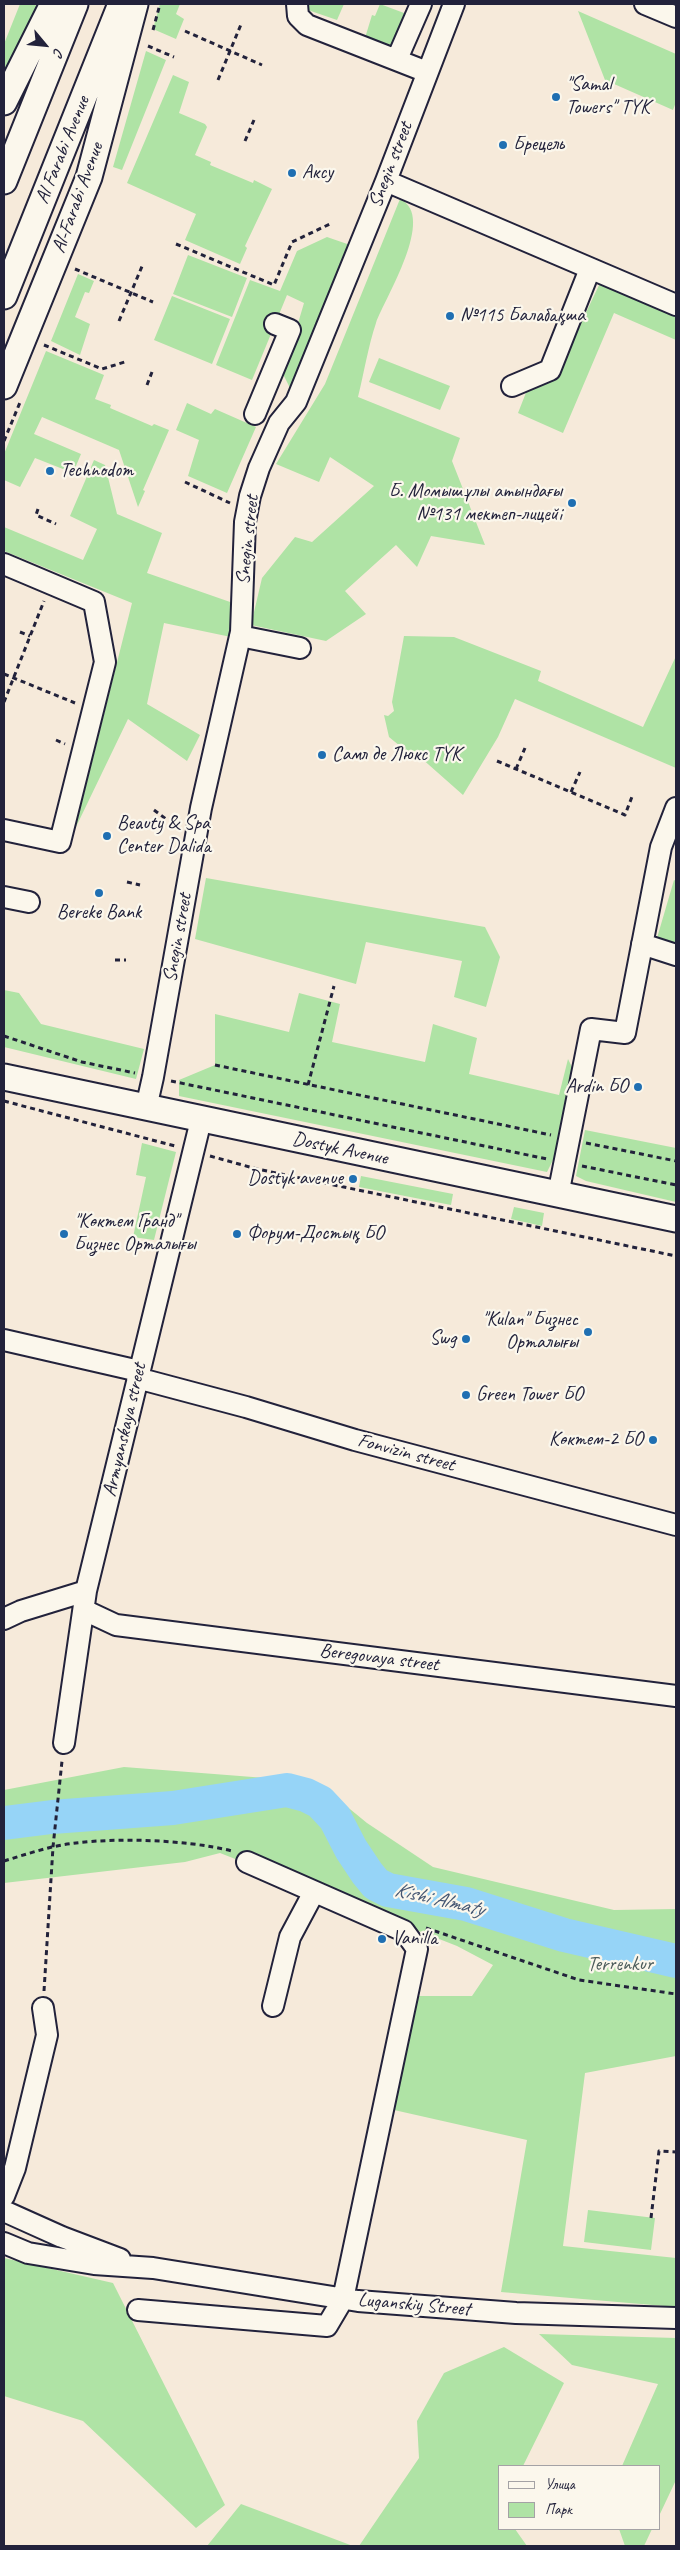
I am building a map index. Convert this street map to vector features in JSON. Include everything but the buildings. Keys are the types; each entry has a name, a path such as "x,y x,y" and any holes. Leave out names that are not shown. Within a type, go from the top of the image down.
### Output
{"main road":[{"path":"4,102 53,4"},
{"path":"4,181 75,4"},
{"name":"Al Farabi Avenue","path":"4,296 121,4"},
{"name":"Al-Farabi Avenue","path":"4,386 89,178 135,4"},
{"name":"Dostyk Avenue","path":"4,1077 676,1219"}],"street":[{"path":"297,4 298,16 307,25 427,72"},
{"path":"397,59 421,4"},
{"name":"Snegin street","path":"146,1108 201,808 240,636 245,522 250,496 259,468 279,423 296,402 386,181 454,4"},
{"path":"645,4 676,17"},
{"path":"386,181 427,207 544,256 590,269 676,305"},
{"path":"512,386 550,370 590,269"},
{"path":"255,414 290,330 275,324"},
{"path":"284,417 278,406 286,391"},
{"path":"4,564 94,602 104,662 60,842 4,830"},
{"path":"240,636 300,648"},
{"path":"558,1195 591,1029 625,1033 660,847 676,808"},
{"path":"4,897 28,902"},
{"path":"642,944 676,955"},
{"name":"Armyanskaya street","path":"64,1743 86,1590 201,1120"},
{"name":"Fonvizin street","path":"4,1340 138,1374 355,1440 676,1525"},
{"path":"4,1619 21,1611 86,1590"},
{"name":"Beregovaya street","path":"84,1610 116,1625 676,1696"},
{"path":"138,2310 327,2326 343,2298 417,1949 404,1931 246,1862"},
{"path":"273,2006 290,1937 314,1892"},
{"path":"4,2196 15,2168 47,2035 43,2008"},
{"name":"Luganskiy Street","path":"4,2211 111,2256 154,2268"},
{"name":"Luganskiy Street","path":"4,2243 28,2253 75,2261 154,2268 343,2298 516,2313 676,2318"}],"path":[{"path":"218,80 242,22"},
{"path":"185,32 262,65"},
{"path":"148,46 174,57"},
{"path":"245,141 254,120"},
{"path":"176,244 274,284 292,242 332,223"},
{"path":"287,240 292,242"},
{"path":"119,321 143,264"},
{"path":"74,269 153,302"},
{"path":"43,345 102,369 128,361"},
{"path":"146,385 152,372"},
{"path":"185,482 232,503"},
{"path":"38,509 36,515 56,524"},
{"path":"4,702 50,584"},
{"path":"20,632 30,636"},
{"path":"4,674 92,710"},
{"path":"516,769 525,748"},
{"path":"497,761 625,815 634,794"},
{"path":"571,792 580,772"},
{"path":"154,810 166,820"},
{"path":"127,882 140,885"},
{"path":"115,960 126,960"},
{"path":"308,1085 334,986"},
{"path":"4,1036 82,1062 136,1074"},
{"path":"215,1065 676,1161"},
{"path":"163,1079 676,1185"},
{"path":"4,1101 257,1169 676,1256"},
{"path":"43,2008 56,1804 64,1743"},
{"path":"650,2218 659,2151 676,2152"}],"green space":[{"path":"20,4 35,4 37,8 4,71 4,44"},
{"path":"160,4 180,4 176,14 184,19 176,39 153,29"},
{"path":"304,4 344,4 337,20 305,9"},
{"path":"380,4 412,16 395,52 365,38 372,15 375,16"},
{"path":"578,11 676,54 676,102 673,110 605,80"},
{"path":"146,51 166,60 122,170 113,167"},
{"path":"173,75 189,82 179,113 205,124 207,127 195,155 211,162 210,165 253,183 254,180 272,189 245,246 247,248 240,264 185,240 196,214 127,183"},
{"path":"400,199 410,208 413,222 411,239 405,258 376,323 358,397 460,438 452,461 485,545 431,536 417,567 396,545 345,591 366,614 326,641 251,625 262,578 295,537 312,542 374,486 330,457 319,482 276,464 325,384"},
{"path":"327,237 353,246 293,394 283,374 304,303 287,295 252,380 216,365 250,280 280,291 297,251"},
{"path":"188,255 247,278 232,317 173,294"},
{"path":"78,274 94,281 89,293 85,292 75,317 90,324 80,355 51,341"},
{"path":"600,283 676,313 676,340 614,313 563,433 518,413 529,385 563,361"},
{"path":"172,296 230,319 212,364 154,340"},
{"path":"46,351 104,375 95,399 111,405 110,408 152,426 154,424 169,430 143,490 145,491 138,507 119,450 42,417 34,434 81,454 73,473 35,458 20,487 4,480 4,454"},
{"path":"379,358 450,386 440,410 369,382"},
{"path":"187,403 211,414 215,409 256,427 227,493 188,476 199,440 176,430"},
{"path":"94,460 105,465 117,514 162,533 147,573 233,603 231,637 164,623 147,704 200,735 187,761 128,719 75,829 132,603 4,551 4,527 83,560 97,529 70,516"},
{"path":"404,636 454,637 541,671 538,681 643,727 676,656 676,768 515,699 498,737 463,795 420,757 417,760 389,737 384,715 388,716 394,711 392,702"},
{"path":"206,878 485,927 500,957 486,1007 454,997 462,961 366,942 356,984 195,939"},
{"path":"674,880 676,881 676,945 657,938"},
{"path":"4,990 19,993 41,1024 144,1049 136,1079 4,1047"},
{"path":"299,993 340,1004 332,1042 425,1062 433,1024 477,1038 469,1074 559,1095 568,1059 573,1069 563,1140 547,1172 179,1096 179,1080 215,1065 215,1014 289,1032"},
{"path":"585,1130 676,1148 676,1202 586,1181 576,1176"},
{"path":"142,1143 176,1152 154,1240 133,1237 146,1177 136,1175"},
{"path":"361,1176 453,1194 451,1205 359,1187"},
{"path":"514,1207 544,1213 542,1226 511,1219"},
{"name":"Terrenkur","path":"124,1767 317,1782 367,1823 433,1867 614,1910 676,1909 676,2056 585,2073 563,2246 676,2258 676,2307 501,2292 527,2140 394,2110 418,1996 472,1996 493,1965 457,1946 220,1853 185,1862 4,1883 4,1790"},
{"path":"588,2210 655,2218 651,2250 584,2242"},
{"path":"4,2258 113,2283 225,2505 196,2528 83,2421 4,2396"},
{"path":"539,2334 676,2338 676,2480 660,2514 660,2465 622,2465 658,2384 572,2365"},
{"path":"504,2347 564,2383 523,2465 498,2465 498,2530 516,2530 527,2546 359,2546 419,2458 417,2421 444,2373"},
{"path":"241,2504 353,2546 207,2546"},
{"path":"619,2530 652,2530 644,2546 625,2546"}],"waterway":[{"name":"Kіshі Almaty","path":"4,1823 52,1817 173,1808 287,1790 306,1795 320,1802 335,1818 351,1849 367,1873 376,1884 388,1890 466,1904 564,1935 676,1961"}],"place":[{"name":"\"Samal Towers\" ТҮК","path":"556,97"},
{"name":"Брецель","path":"503,145"},
{"name":"Аксу","path":"292,173"},
{"name":"№115 Балабақша","path":"450,316"},
{"name":"Technodom","path":"50,471"},
{"name":"Б. Момышұлы атындағы №131 мектеп-лицейі","path":"572,503"},
{"name":"Самл де Люкс ТҮК","path":"322,755"},
{"name":"Beauty & Spa Center Dalida","path":"107,836"},
{"name":"Bereke Bank","path":"99,893"},
{"name":"Ardin БО","path":"638,1087"},
{"name":"Dostyk avenue","path":"353,1179"},
{"name":"\"Көктем Гранд\" Бизнес Орталығы","path":"64,1234"},
{"name":"Форум-Достық БО","path":"237,1234"},
{"name":"\"Kulan\" Бизнес Орталығы","path":"588,1332"},
{"name":"Swg","path":"466,1339"},
{"name":"Green Tower БО","path":"466,1395"},
{"name":"Көктем-2 БО","path":"653,1440"},
{"name":"Vanilla","path":"382,1939"}]}
